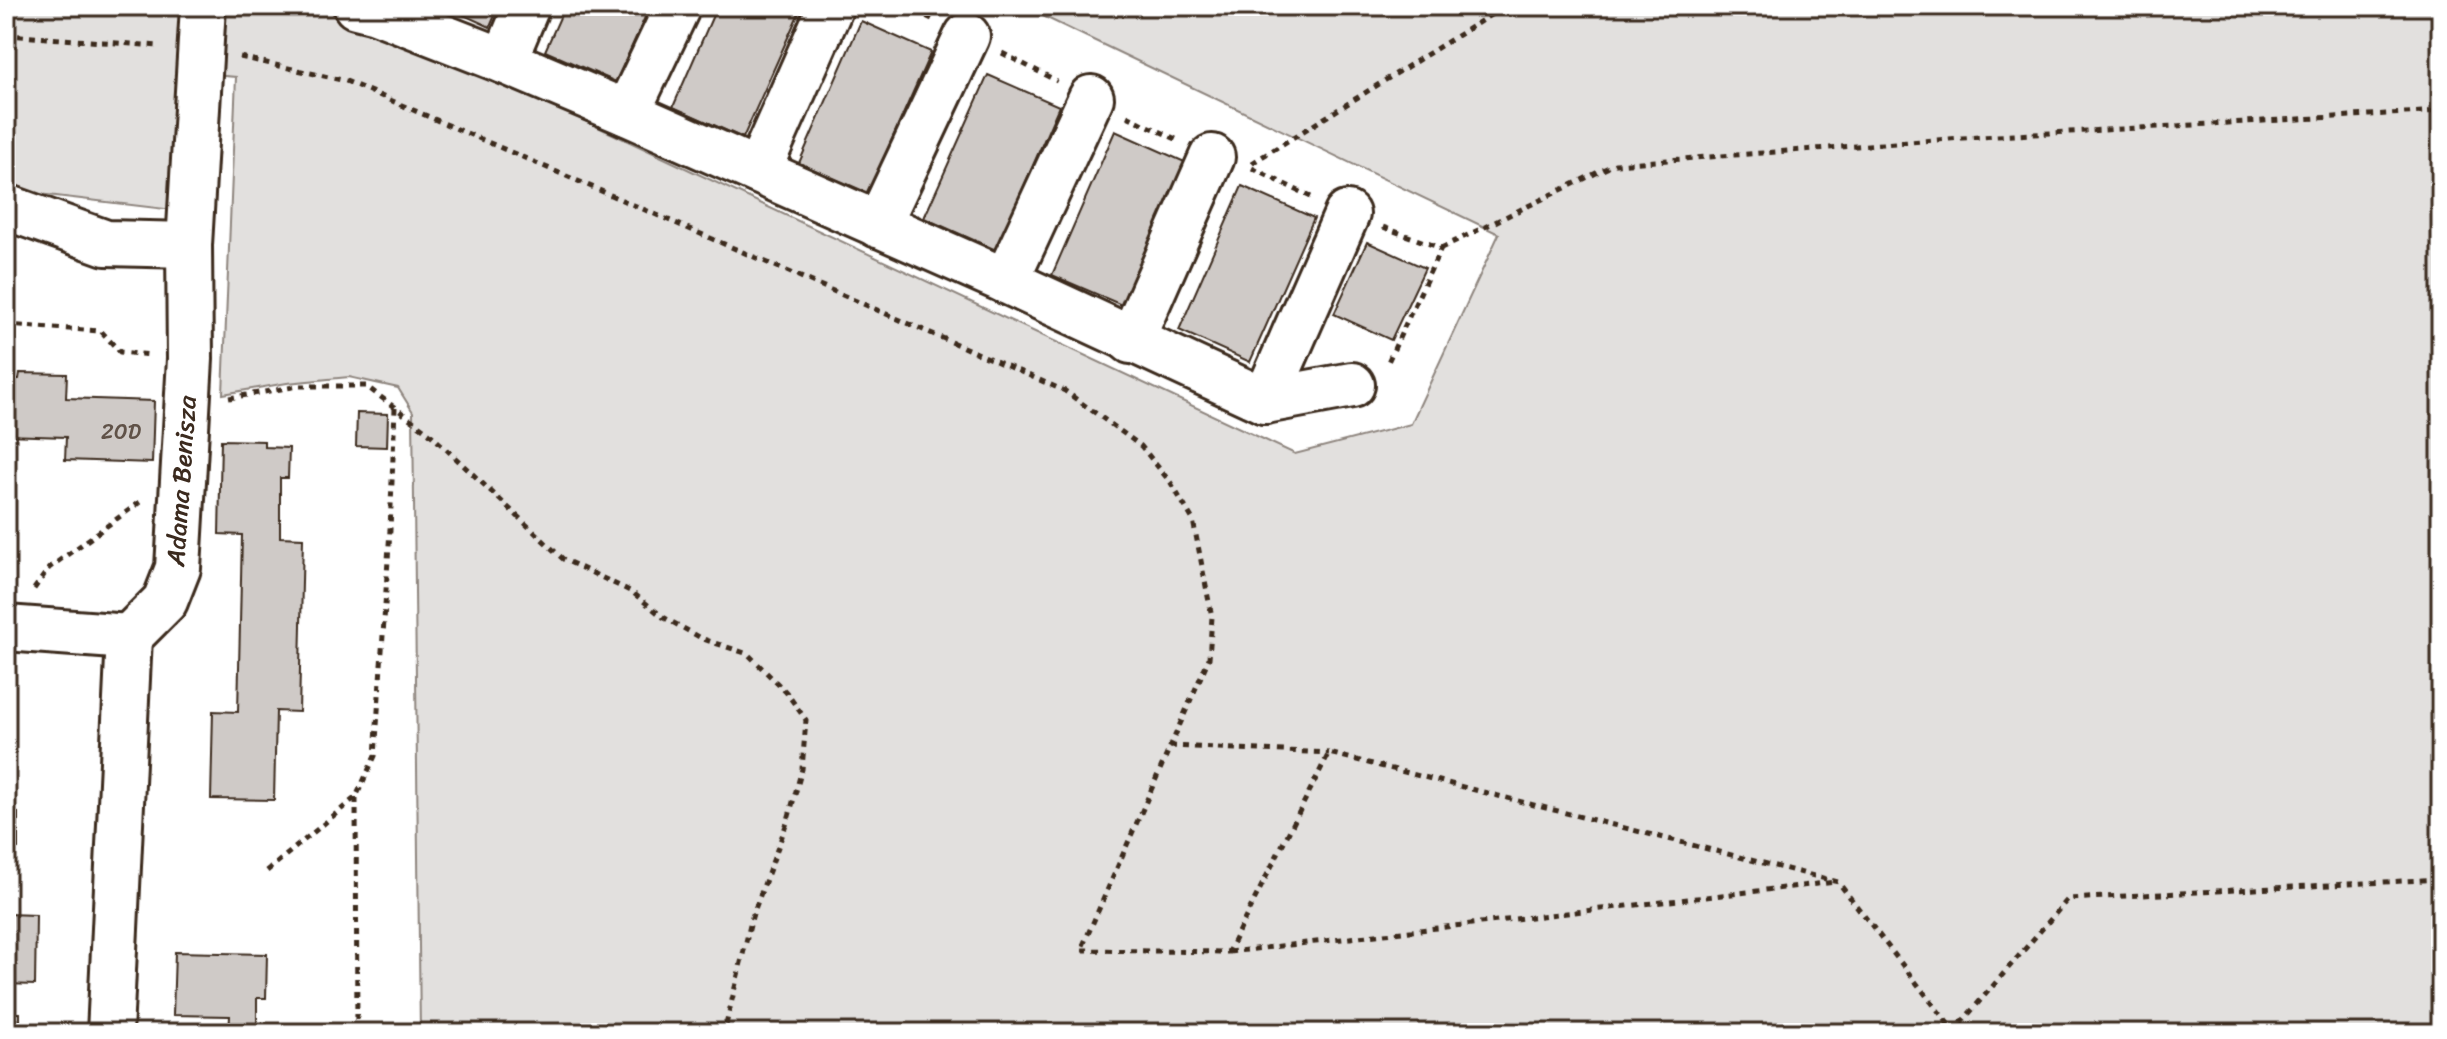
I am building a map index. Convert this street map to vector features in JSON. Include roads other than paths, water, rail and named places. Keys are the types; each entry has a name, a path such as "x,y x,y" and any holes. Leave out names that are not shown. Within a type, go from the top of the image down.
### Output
{"street":[{"name":"Adama Benisza","path":"129,637 165,601 178,568 190,359 189,245 203,6"},
{"path":"504,61 527,6"},
{"path":"627,113 678,6"},
{"path":"758,171 831,6"},
{"path":"370,8 627,113 1006,281 1265,401 1352,385"},
{"path":"878,225 967,36"},
{"path":"1006,281 1091,98"},
{"path":"1131,341 1230,162"},
{"path":"6,207 106,243 189,245"},
{"path":"1265,401 1347,214"},
{"path":"6,628 129,637 110,1033"}]}
